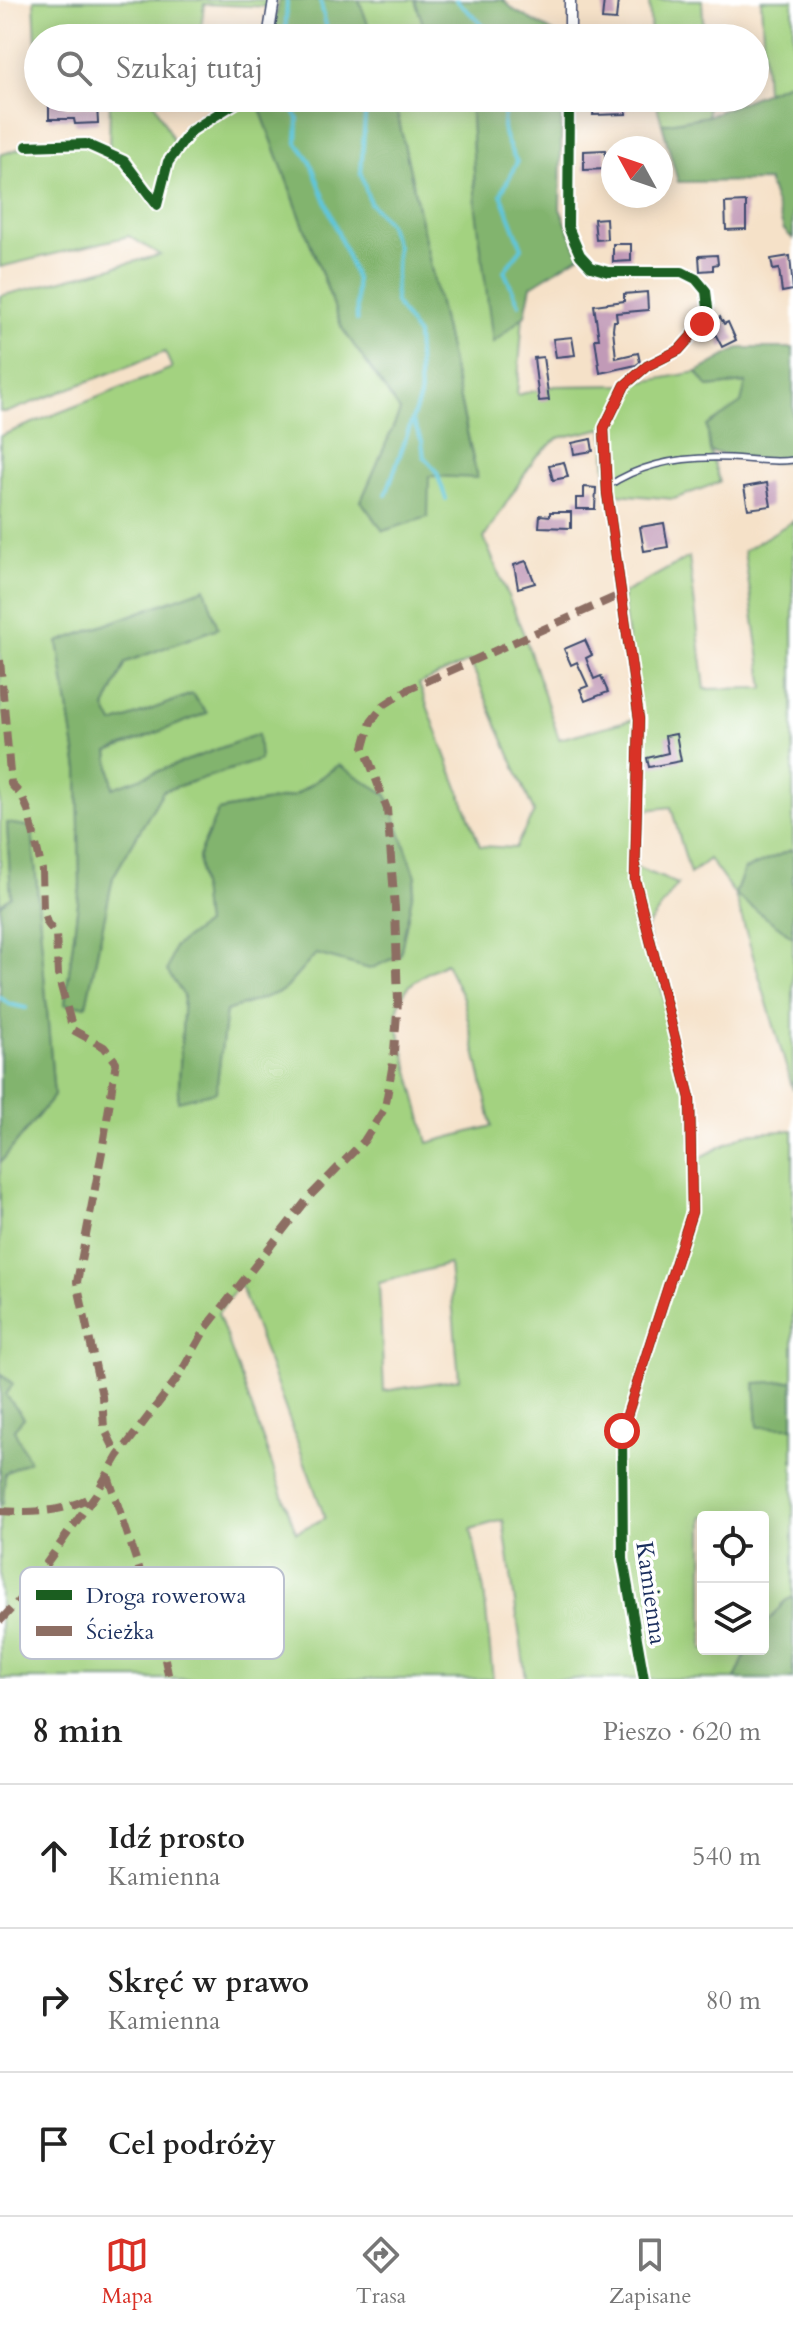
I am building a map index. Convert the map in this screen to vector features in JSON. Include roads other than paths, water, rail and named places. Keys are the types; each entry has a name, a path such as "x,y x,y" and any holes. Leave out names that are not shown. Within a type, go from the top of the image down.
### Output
{"street":[{"path":"270,24 274,0"},
{"path":"570,0 570,24"},
{"path":"27,146 86,144 124,161 157,205 168,162 191,131 221,112"},
{"name":"Kamienna","path":"569,112 568,227 580,255 591,267 608,272 682,272 696,279 706,291 708,308 702,324 679,350 647,366 625,385 604,428 607,487 639,719 635,880 690,1098 692,1212 622,1431 623,1559 644,1679"}],"lane":[{"path":"607,487 624,475 648,465 729,458 773,463 793,460"}],"waterway":[{"path":"286,24 287,0"},
{"path":"320,0 326,24"},
{"path":"456,0 482,24"},
{"path":"295,112 298,119 297,143 310,161 356,279 357,320"},
{"path":"365,112 361,174 370,203 388,223 397,247 395,302 417,335 420,397 386,495"},
{"path":"505,112 504,131 517,162 501,194 522,248 504,271 519,304"},
{"path":"413,422 422,441 424,457 436,470 446,499"},
{"path":"0,997 9,1004 26,1008"}]}
